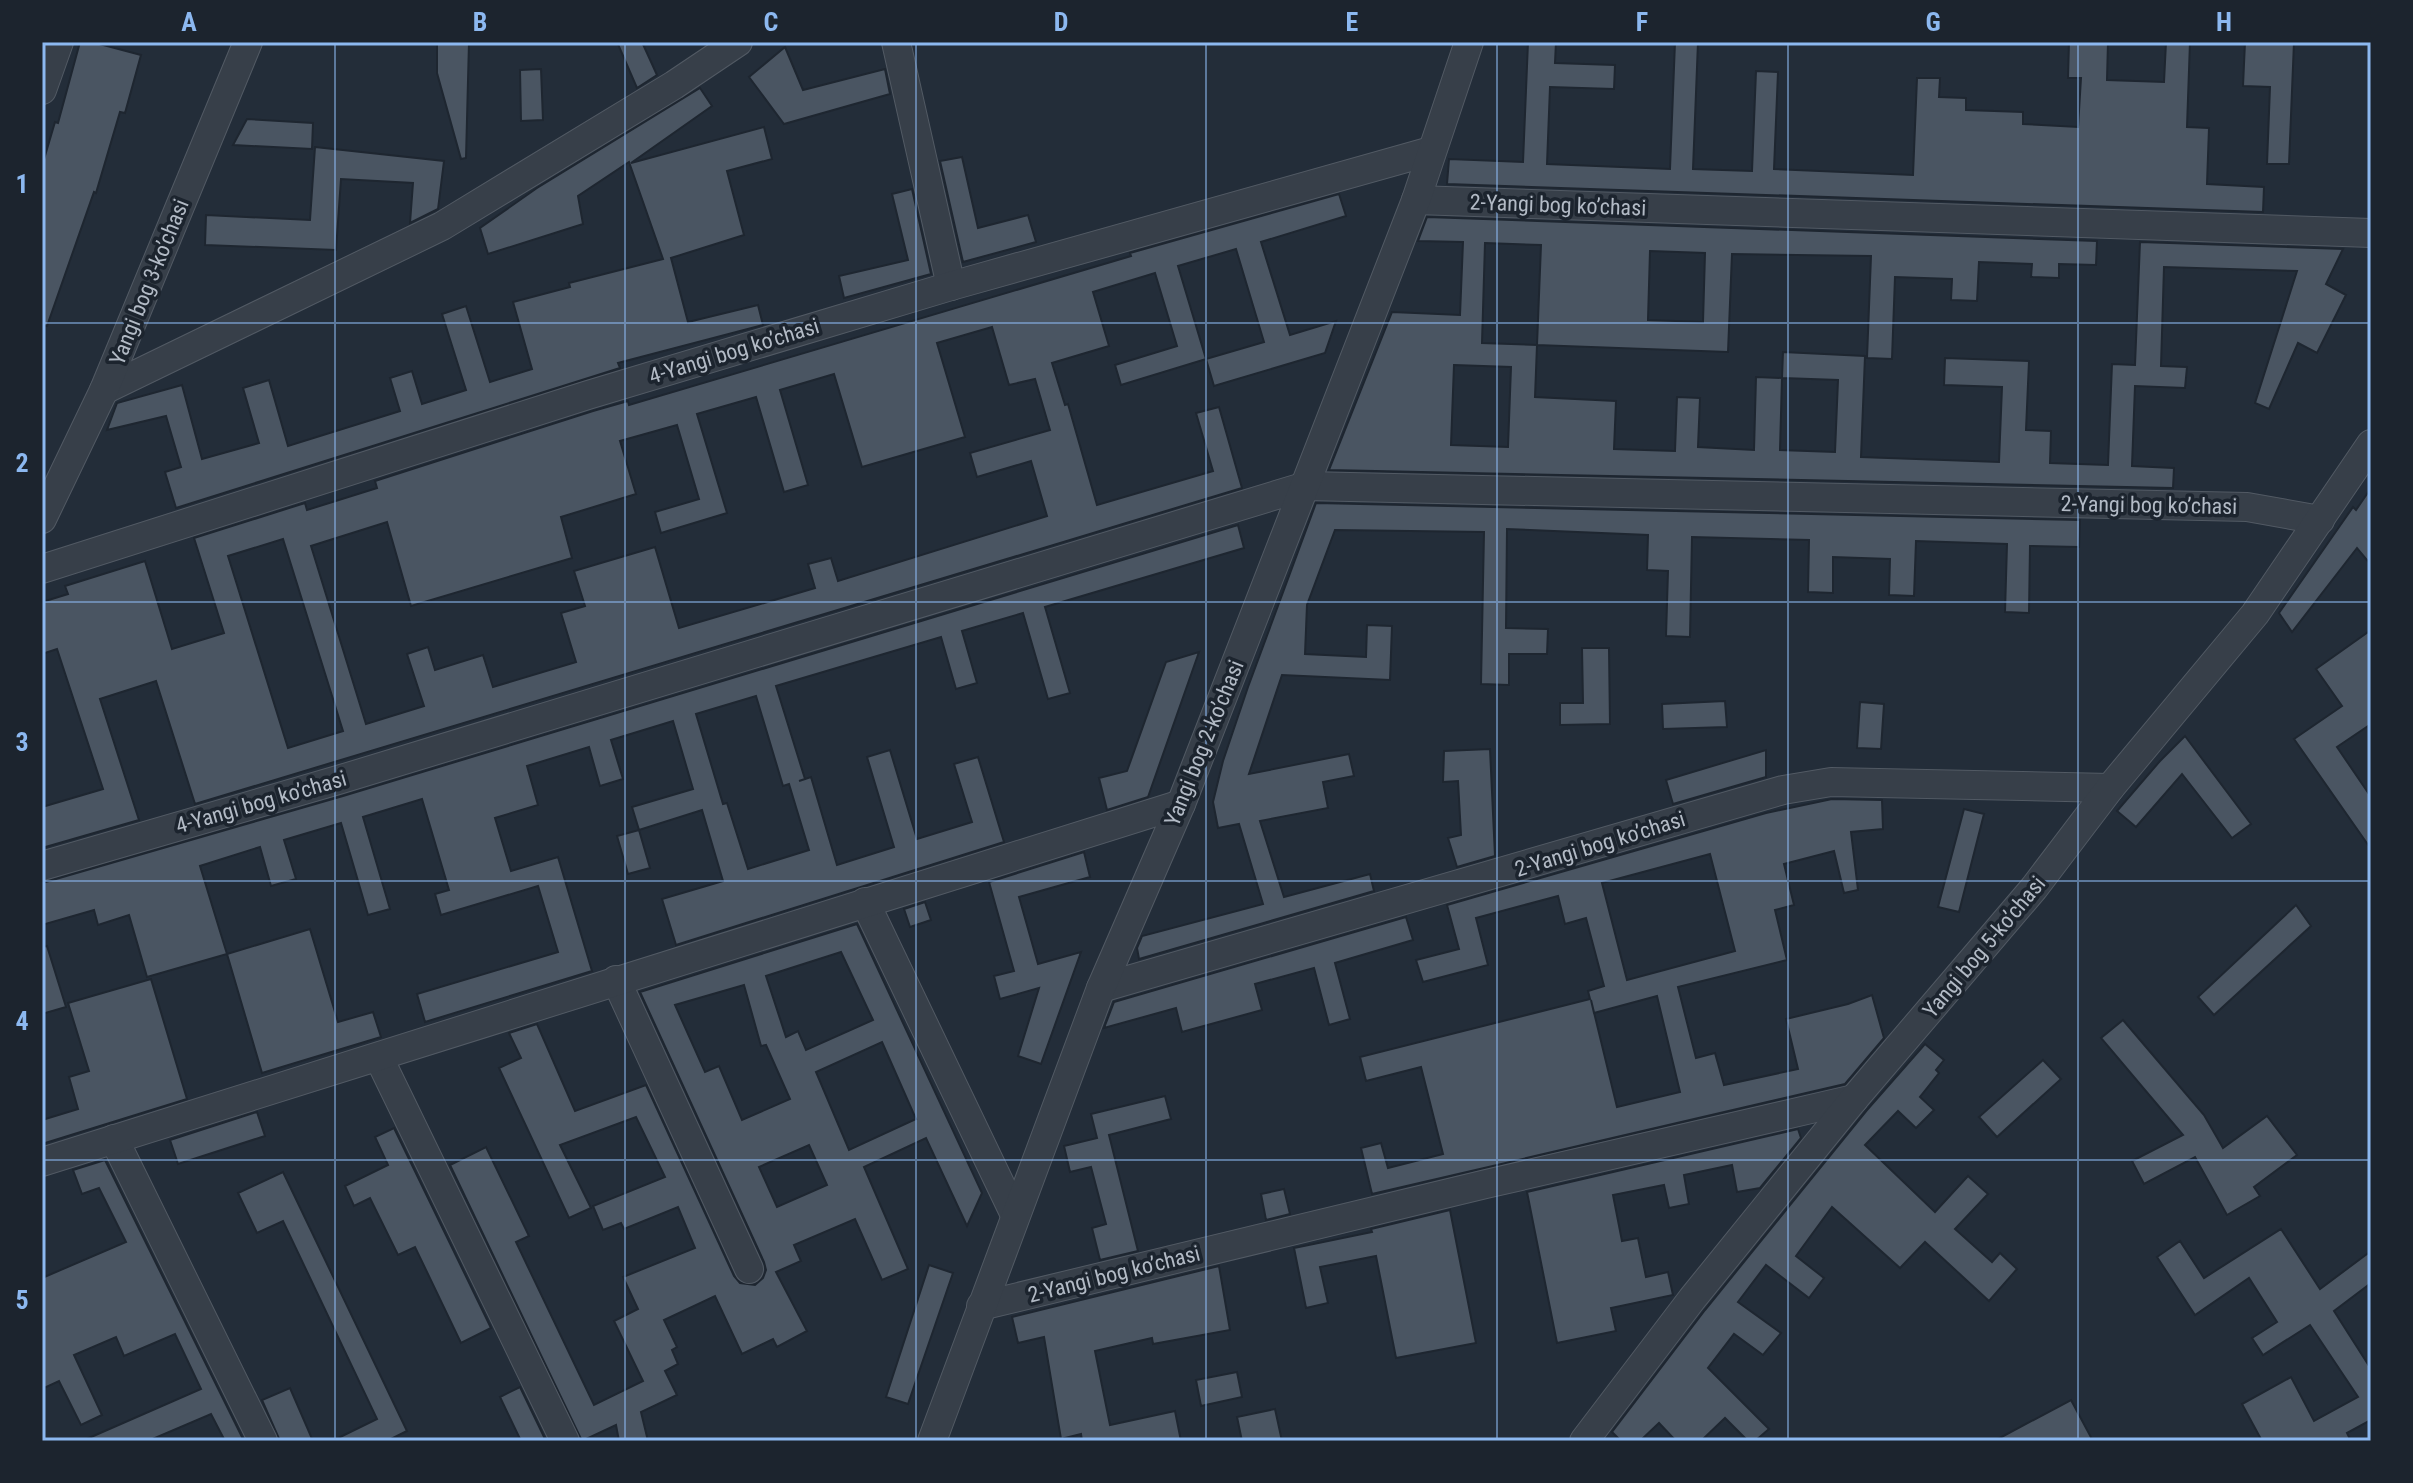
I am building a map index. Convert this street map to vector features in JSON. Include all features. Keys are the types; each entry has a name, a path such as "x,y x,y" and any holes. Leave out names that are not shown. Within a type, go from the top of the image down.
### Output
{"street":[{"path":"42,90 59,42"},
{"name":"Yangi bog 3-koʼchasi","path":"42,519 104,390 248,42"},
{"path":"104,390 442,226 497,195 738,42"},
{"path":"896,42 951,286"},
{"name":"Yangi bog 2-koʼchasi","path":"932,1441 1101,988 1181,804 1416,200 1469,42"},
{"name":"4-Yangi bog koʼchasi","path":"42,569 588,395 951,286 1431,151"},
{"name":"2-Yangi bog koʼchasi","path":"1416,200 2371,233"},
{"name":"Yangi bog 5-koʼchasi","path":"1584,1441 1692,1299 1854,1099 2034,888 2110,788 2255,614 2371,444"},
{"name":"4-Yangi bog koʼchasi","path":"42,866 338,780 1306,486"},
{"name":"2-Yangi bog koʼchasi","path":"1306,486 2247,507 2320,520"},
{"name":"2-Yangi bog koʼchasi","path":"1101,988 1783,790 1831,782 2110,788"},
{"path":"42,1162 1181,804"},
{"path":"865,902 1015,1215"},
{"path":"616,980 749,1269"},
{"path":"379,1058 565,1441"},
{"name":"2-Yangi bog koʼchasi","path":"981,1306 1854,1099"},
{"path":"114,1139 263,1441"}],"building":[{"path":"80,42 92,42 141,55 125,113 120,112 96,193 47,326 42,325 42,166 55,122 58,123"},
{"path":"437,42 469,42 466,158 461,159 437,73"},
{"path":"617,42 642,42 657,75 637,88"},
{"path":"1528,42 1556,42 1555,63 1615,65 1614,89 1550,87 1547,164 1670,169 1675,42 1698,42 1693,169 1752,171 1756,71 1778,72 1774,169 1913,175 1917,78 1940,78 1939,97 1966,98 1966,110 2023,112 2023,124 2078,127 2081,78 2068,78 2069,42 2108,42 2107,80 2164,82 2166,42 2190,42 2187,127 2209,128 2207,184 2264,187 2263,212 1447,184 1449,159 1523,162"},
{"path":"2245,42 2294,42 2289,164 2267,164 2270,87 2243,86"},
{"path":"785,47 803,90 885,69 890,94 784,124 749,77"},
{"path":"541,69 543,120 521,121 520,70"},
{"path":"700,88 712,106 631,163 764,127 772,159 727,171 744,235 671,258 688,322 758,305 763,325 618,363 620,368 176,508 165,472 181,467 166,416 107,430 117,403 182,385 202,459 259,443 243,388 269,380 288,446 400,411 390,378 412,371 422,404 466,390 442,314 466,306 490,382 532,369 513,302 570,287 569,283 663,259 629,162 578,196 583,224 488,254 480,228 537,188"},
{"path":"247,119 313,123 312,149 233,145"},
{"path":"315,147 444,161 438,209 410,223 413,183 341,179 336,250 205,245 206,215 310,220"},
{"path":"962,157 978,228 1028,215 1036,242 963,262 940,161"},
{"path":"912,189 931,274 844,298 839,276 908,260 892,194"},
{"path":"1339,194 1346,216 1261,242 1290,335 1336,321 1325,353 1214,386 1206,359 1121,385 1115,365 1177,346 1155,273 1093,292 1109,346 1052,363 1065,405 1068,404 1097,505 1213,471 1196,413 1219,407 1242,488 195,804 156,681 100,699 139,820 42,848 42,807 103,789 57,649 42,654 42,602 68,594 65,586 145,561 172,649 224,633 194,538 305,503 307,510 377,488 375,481 593,411 628,401 629,405 1131,256 1130,253","holes":["1236,249 1264,342 1206,359 1178,266","992,327 1009,385 1035,379 1050,430 970,453 977,477 1031,461 1047,516 838,581 831,558 808,564 815,588 679,628 655,547 574,571 585,606 561,613 576,662 493,687 483,655 435,670 428,647 407,654 424,706 366,724 311,546 387,522 411,606 572,558 561,517 636,494 620,441 677,425 699,499 655,512 661,533 727,513 697,414 756,397 784,492 808,485 780,390 834,374 862,467 965,437 937,343","283,539 343,731 288,748 228,556"]},
{"path":"1427,217 2097,241 2096,265 2059,264 2059,278 2031,277 2032,264 1979,262 1977,301 1951,300 1952,279 1895,277 1892,359 1867,358 1871,256 1732,254 1728,352 1537,345 1535,397 1616,401 1614,449 1675,451 1677,397 1700,398 1698,447 1754,450 1756,377 1782,378 1783,352 1865,356 1861,457 1999,462 2002,387 1944,385 1945,358 2029,361 2026,430 2051,431 2050,463 2108,465 2112,364 2135,365 2140,242 2343,249 2326,284 2346,295 2317,353 2298,343 2269,409 2255,403 2297,271 2164,267 2161,366 2187,367 2185,388 2135,386 2132,466 2174,468 2173,488 1329,470 1392,312 1460,315 1463,242 1418,241","holes":["1485,243 1541,245 1537,345 1482,343","1650,251 1705,253 1703,322 1648,320","1454,365 1511,367 1508,447 1451,445","1782,378 1838,380 1835,452 1780,450"]},
{"path":"2371,488 2371,565 2357,548 2292,632 2279,613 2353,507 2356,510"},
{"path":"1316,503 2080,520 2079,547 2030,546 2029,613 2005,612 2007,544 1916,541 1914,596 1889,595 1890,559 1833,557 1833,593 1808,592 1809,540 1692,537 1690,637 1666,636 1668,571 1647,570 1648,535 1507,529 1506,628 1548,629 1547,654 1509,654 1509,685 1481,684 1484,532 1335,530 1307,605 1305,654 1366,657 1367,625 1392,626 1390,680 1282,675 1249,774 1349,754 1354,776 1323,782 1328,808 1260,821 1284,897 1370,874 1374,891 1139,959 1137,948 1142,936 1263,904 1239,824 1218,828 1213,802 1248,687"},
{"path":"1238,525 1244,548 1045,607 1070,693 1048,699 1023,613 962,631 977,683 956,689 941,637 776,686 805,779 811,777 837,865 894,847 867,757 890,750 917,839 972,822 954,764 978,757 1004,842 676,945 662,899 723,881 702,810 639,830 632,807 693,789 673,721 611,740 623,779 600,786 589,747 527,766 538,805 495,818 511,871 558,857 592,971 425,1022 417,994 558,952 538,886 441,915 435,894 449,890 422,799 363,817 390,909 368,915 341,823 284,840 296,879 271,886 260,847 200,866 227,954 147,977 129,915 98,925 94,910 42,925 42,883 343,796","holes":["756,696 783,786 789,784 809,850 748,869 727,803 723,804 696,714"]},
{"path":"2371,630 2371,724 2337,747 2371,797 2371,849 2294,739 2342,706 2316,669"},
{"path":"1582,648 1609,648 1610,724 1560,725 1560,703 1583,703"},
{"path":"1199,652 1148,797 1107,810 1099,778 1127,771 1166,662"},
{"path":"1725,701 1727,727 1663,729 1662,704"},
{"path":"1860,702 1884,704 1881,749 1857,748"},
{"path":"2185,736 2251,824 2232,838 2182,774 2136,827 2117,811"},
{"path":"1490,749 1495,856 1457,867 1448,838 1461,835 1458,781 1443,782 1444,751"},
{"path":"1766,750 1766,777 1673,804 1666,780"},
{"path":"1832,799 1882,800 1883,829 1851,832 1858,890 1844,893 1834,851 1784,864 1794,905 1775,910 1787,960 1678,987 1696,1058 1715,1053 1724,1085 1798,1069 1786,1019 1872,995 1884,1038 1845,1084 1372,1194 1361,1148 1381,1143 1388,1168 1443,1154 1421,1067 1366,1081 1360,1057 1590,999 1588,991 1604,986 1586,918 1565,924 1558,896 1476,918 1488,965 1423,982 1416,960 1459,949 1447,905 1766,813","holes":["1710,854 1735,951 1627,980 1602,883","1657,996 1680,1092 1617,1107 1594,1013"]},
{"path":"1964,809 1984,814 1959,912 1938,907"},
{"path":"639,830 650,868 628,874 617,836"},
{"path":"1084,852 1090,877 1019,897 1038,964 1081,952 1041,1064 1018,1056 1039,988 1000,999 994,976 1014,971 989,882"},
{"path":"925,902 931,920 910,927 904,909"},
{"path":"2296,905 2311,926 2214,1015 2198,997"},
{"path":"1406,917 1413,940 1335,963 1350,1019 1329,1025 1314,968 1255,984 1262,1010 1182,1032 1176,1008 1104,1028 1114,1002"},
{"path":"857,924 982,1193 967,1226 926,1138 864,1167 908,1269 882,1280 855,1219 794,1245 801,1261 776,1272 807,1331 777,1347 773,1339 742,1354 715,1296 664,1320 677,1347 672,1350 678,1364 665,1371 677,1395 641,1412 648,1441 619,1441 616,1425 582,1441 450,1165 486,1147 529,1236 516,1242 594,1405 643,1381 614,1321 638,1309 623,1277 695,1248 678,1207 624,1229 621,1223 603,1230 593,1206 665,1177 636,1117 560,1145 591,1208 569,1218 499,1068 521,1058 509,1033 537,1024 575,1111 646,1085 734,1276 740,1283 755,1285 763,1278 766,1270 764,1262 640,992","holes":["841,952 873,1020 806,1050 798,1031 786,1037 766,976","744,985 761,1046 766,1045 790,1099 742,1120 719,1066 705,1072 675,1005","882,1042 916,1119 849,1150 816,1072","809,1145 827,1185 777,1207 759,1167"]},
{"path":"310,929 338,1022 373,1012 381,1037 262,1073 227,954"},
{"path":"47,946 66,1007 42,1014 42,947"},
{"path":"151,979 187,1099 42,1144 42,1120 78,1109 69,1077 89,1071 68,1003"},
{"path":"2123,1020 2204,1115 2223,1148 2267,1116 2297,1155 2254,1187 2260,1196 2227,1215 2195,1157 2144,1184 2132,1161 2183,1135 2101,1038"},
{"path":"1925,1044 1944,1060 1936,1070 1939,1073 1920,1097 1934,1110 1916,1128 1898,1111 1865,1145 1935,1212 1968,1176 1988,1194 1955,1229 1992,1262 2000,1253 2017,1269 1989,1301 1925,1242 1900,1268 1832,1207 1796,1256 1824,1278 1809,1298 1766,1265 1738,1302 1781,1333 1763,1355 1734,1334 1708,1368 1769,1429 1755,1441 1748,1441 1725,1418 1701,1441 1676,1441 1659,1423 1640,1441 1621,1441 1612,1432 1705,1310 1867,1110"},
{"path":"2043,1060 2061,1079 1997,1137 1979,1117"},
{"path":"1165,1096 1171,1119 1109,1135 1138,1251 1100,1260 1092,1228 1106,1224 1091,1167 1070,1172 1064,1146 1097,1138 1091,1114"},
{"path":"257,1112 265,1136 178,1164 170,1140"},
{"path":"394,1128 491,1328 461,1343 415,1247 398,1255 370,1198 354,1206 345,1186 388,1165 375,1137"},
{"path":"1798,1129 1801,1138 1760,1188 1737,1192 1732,1165 1684,1175 1689,1204 1669,1208 1664,1185 1613,1195 1622,1241 1638,1238 1646,1277 1668,1272 1673,1295 1611,1308 1616,1331 1557,1343 1527,1192"},
{"path":"105,1160 244,1441 225,1441 211,1414 148,1441 82,1441 201,1389 175,1334 124,1356 116,1337 74,1355 102,1415 81,1425 59,1381 42,1389 42,1278 126,1242 99,1188 82,1194 73,1170"},
{"path":"283,1172 407,1431 387,1441 332,1441 377,1419 283,1221 257,1233 238,1193"},
{"path":"1284,1189 1290,1214 1266,1220 1261,1194"},
{"path":"1450,1210 1476,1343 1396,1358 1376,1256 1320,1267 1328,1303 1306,1308 1294,1248 1372,1232 1371,1229"},
{"path":"2281,1229 2320,1289 2371,1251 2371,1283 2334,1311 2371,1369 2371,1420 2347,1433 2351,1441 2262,1441 2242,1404 2291,1377 2314,1421 2358,1397 2310,1325 2263,1355 2252,1338 2277,1322 2249,1278 2195,1315 2157,1257 2180,1241 2204,1278"},
{"path":"929,1265 953,1273 908,1404 886,1397"},
{"path":"1219,1266 1230,1330 1153,1344 1152,1338 1095,1351 1110,1425 1175,1411 1181,1441 1082,1441 1081,1434 1061,1439 1044,1337 1018,1343 1012,1317"},
{"path":"1237,1372 1242,1397 1201,1406 1196,1380"},
{"path":"520,1387 546,1441 521,1441 500,1397"},
{"path":"290,1388 313,1441 280,1441 262,1400"},
{"path":"2071,1400 2093,1441 1994,1441"},
{"path":"1275,1409 1282,1441 1242,1441 1237,1417"}]}
